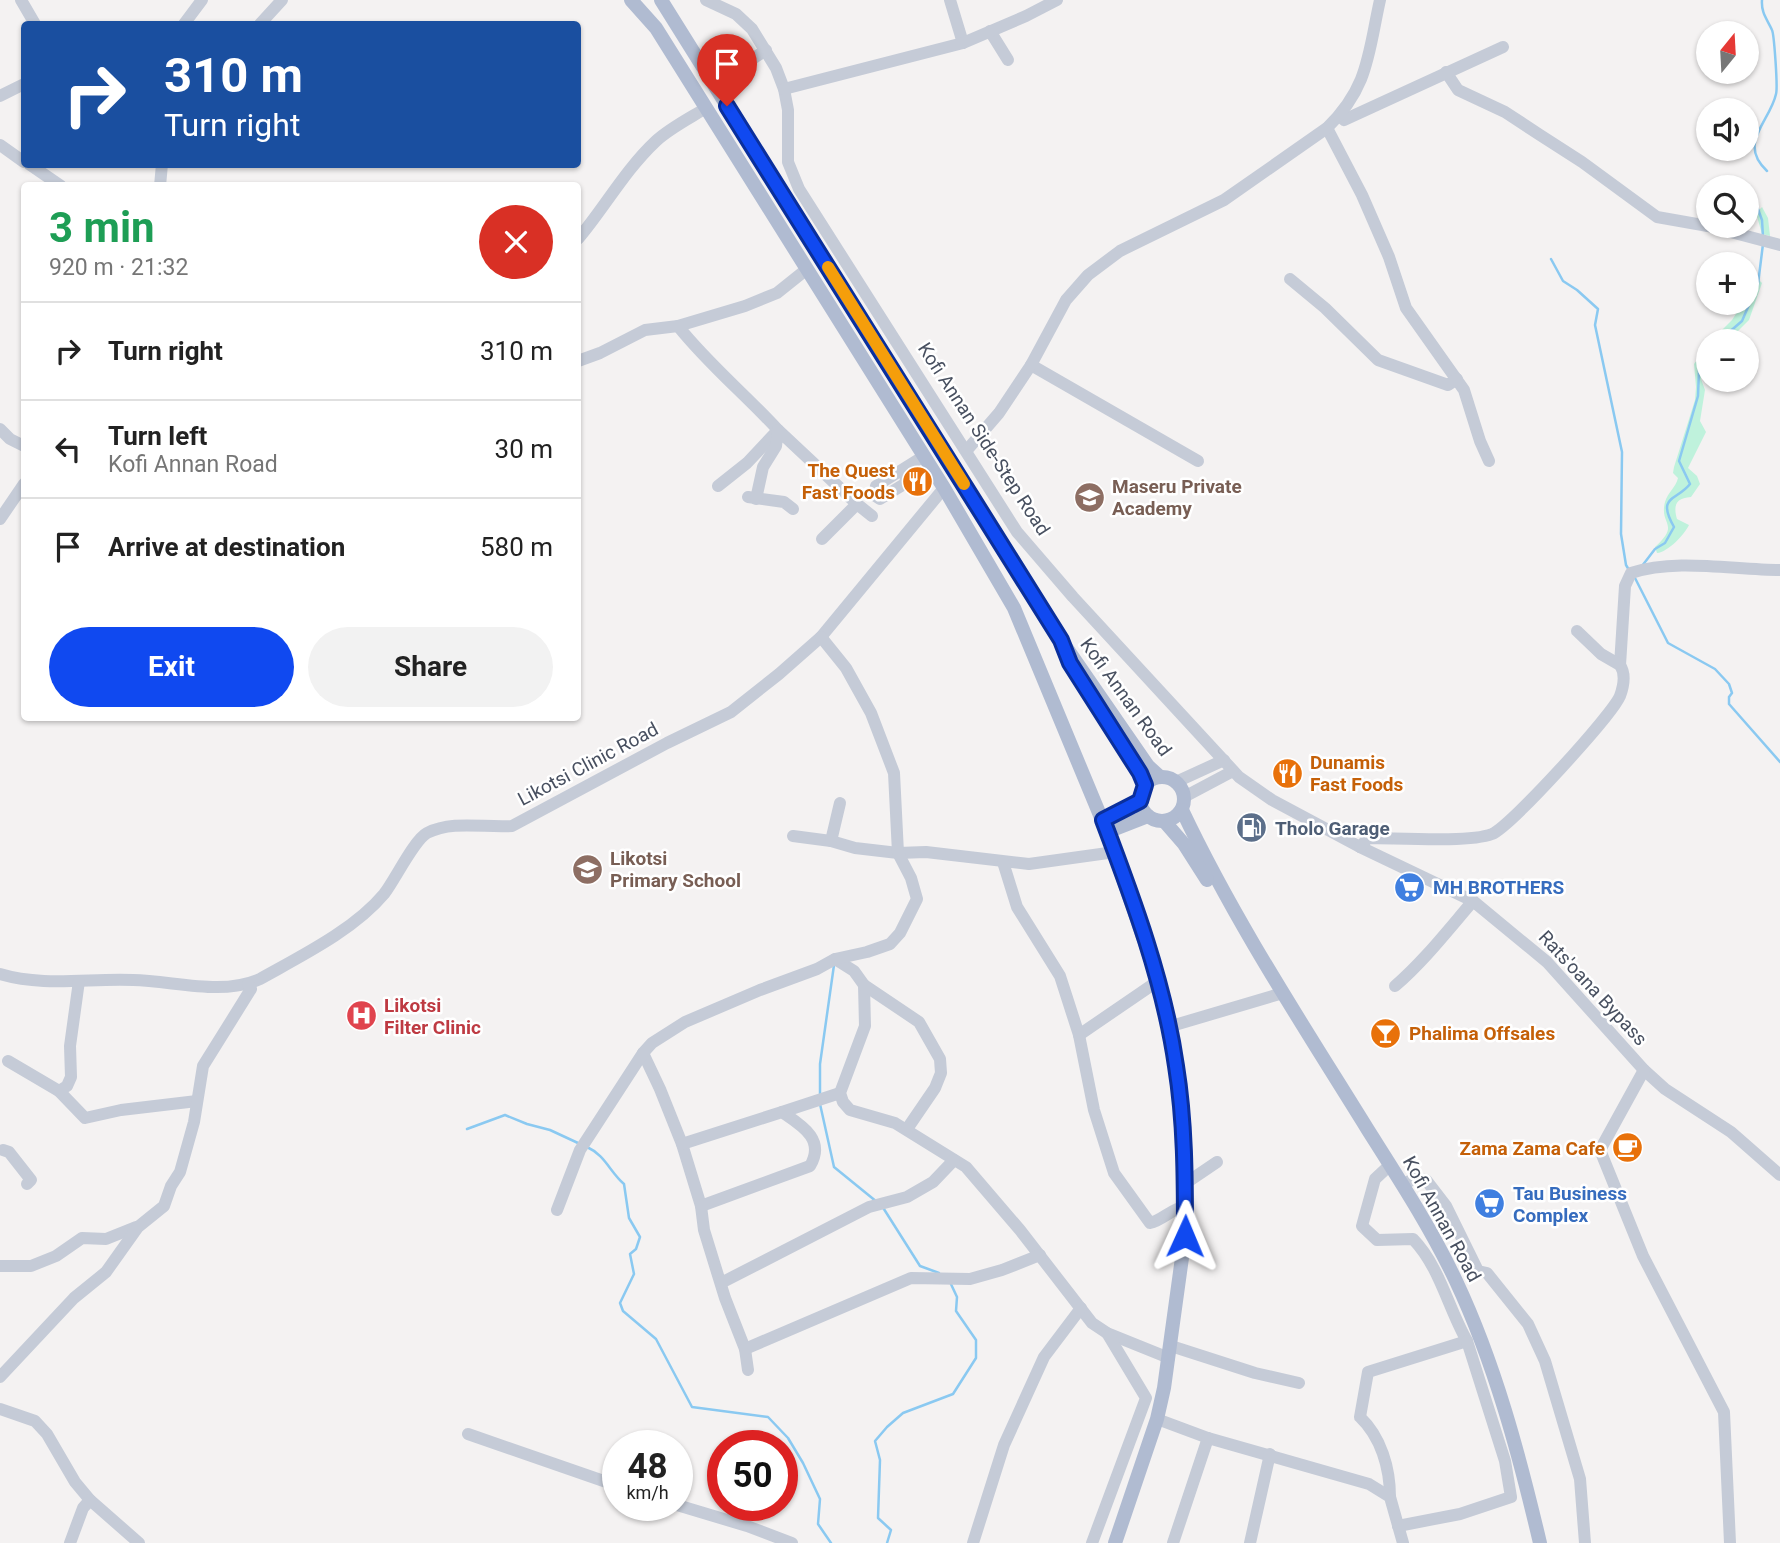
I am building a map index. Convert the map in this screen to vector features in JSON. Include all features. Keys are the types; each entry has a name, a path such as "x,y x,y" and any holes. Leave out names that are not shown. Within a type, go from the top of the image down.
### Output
{"main road":[{"path":"631,0 656,28 944,488 1014,608 1105,826 1158,981 1176,1064 1183,1118 1185,1236 1170,1352 1157,1419 1115,1543"},
{"name":"Kofi Annan Road","path":"661,0 1061,640 1148,766 1160,777"},
{"name":"Kofi Annan Road","path":"1061,640 1070,663 1145,785"},
{"path":"1160,777 1176,782 1182,789 1183,803 1177,815 1164,821 1148,816 1105,826 1140,801 1145,785 1160,777"},
{"path":"1140,801 1148,816"},
{"name":"Kofi Annan Road","path":"1183,803 1208,865 1251,941 1403,1185 1456,1281 1514,1438 1540,1543"},
{"name":"Kofi Annan Road","path":"1164,821 1184,844 1215,893 1251,941"}],"street":[{"path":"21,0 33,21"},
{"path":"186,21 202,0"},
{"path":"263,21 282,0"},
{"name":"Kofi Annan Side-Step Road","path":"706,0 736,14 752,29 766,50 784,89 788,110 788,162 799,189 1017,532 1073,597 1224,760"},
{"path":"950,0 963,43"},
{"path":"967,450 999,413 1031,365 1066,300 1097,267 1120,251 1224,200 1326,128 1340,115 1358,90 1366,70 1380,0"},
{"path":"784,89 963,43 1048,2"},
{"path":"990,31 1007,60"},
{"path":"1340,115 1344,120 1503,47"},
{"path":"714,84 766,50"},
{"path":"1446,72 1458,90 1505,112 1582,162 1657,217 1696,224"},
{"path":"0,96 21,86"},
{"path":"581,235 621,180 657,140 706,108"},
{"path":"1326,128 1362,194 1406,308 1464,390 1489,461"},
{"path":"0,145 21,159"},
{"path":"34,168 55,182"},
{"path":"1753,238 1780,245"},
{"path":"581,360 645,330 678,326 722,314 777,293 807,269"},
{"path":"1290,279 1378,359 1448,385 1457,379"},
{"path":"678,326 699,353 872,516"},
{"path":"1031,365 1198,461"},
{"path":"0,429 10,439 21,444"},
{"path":"718,486 747,463 778,430"},
{"path":"778,430 776,446 763,467 751,498 784,502 793,509"},
{"path":"905,470 924,456"},
{"path":"0,519 21,488"},
{"name":"Likotsi Clinic Road","path":"0,974 35,981 134,980 221,987 248,984 303,955 352,924 383,894 423,835 439,828 457,825 487,828 512,826 731,712 821,636 944,488"},
{"path":"822,539 857,504"},
{"path":"1620,665 1625,586 1631,573 1644,568 1666,566 1780,570"},
{"path":"1360,847 1368,838 1452,838 1493,833 1515,815 1604,720 1620,696 1624,679 1620,665 1601,654 1577,631"},
{"path":"557,1210 580,1150 652,1043 685,1022 770,986 817,969 835,959 890,944 900,933 917,899 911,878 898,853 894,773 871,713 846,668 821,636"},
{"path":"1176,782 1224,760"},
{"name":"Rats'oana Bypass","path":"1224,760 1233,771 1272,800 1360,847 1473,901 1547,962 1644,1070 1665,1089 1731,1132 1780,1175"},
{"path":"1183,803 1233,771"},
{"path":"831,841 840,803"},
{"path":"793,836 831,841 855,848 898,853 935,853 1029,864 1115,852"},
{"path":"1003,862 1017,907 1060,976 1079,1035 1094,1110 1115,1173 1150,1223 1159,1221 1176,1208 1185,1207"},
{"path":"1395,986 1423,963 1429,951 1473,901"},
{"path":"835,959 854,971 864,985 919,1023 940,1059 941,1073 935,1088 907,1129"},
{"path":"59,1091 71,1077 70,1046 79,981"},
{"path":"1079,1035 1158,981"},
{"path":"0,1377 74,1298 106,1272 138,1227 164,1206 171,1186 180,1172 203,1066 251,989 248,984"},
{"path":"864,985 865,1026 839,1093 850,1110 895,1123 966,1167 982,1183 1093,1323 1107,1333 1170,1352 1299,1383"},
{"path":"1168,1027 1283,993"},
{"path":"643,1053 682,1144 701,1206 704,1230 745,1349 748,1370"},
{"path":"8,1061 59,1091 85,1118 121,1110 197,1101"},
{"path":"1644,1070 1600,1150 1643,1256 1724,1412 1730,1543"},
{"path":"682,1144 839,1093"},
{"path":"701,1206 810,1166 815,1154 814,1142 809,1132 782,1112"},
{"path":"3,1150 9,1152 31,1180 27,1184"},
{"path":"721,1283 869,1207 906,1196 924,1187 946,1172 954,1160"},
{"path":"1186,1183 1217,1163"},
{"path":"1390,1164 1375,1180 1362,1226 1377,1240 1413,1239 1423,1249 1454,1310 1466,1341 1505,1461 1511,1497 1460,1514 1398,1526"},
{"path":"1403,1185 1413,1179 1426,1181 1446,1206 1478,1271 1487,1273 1528,1324 1545,1361 1580,1479 1585,1543"},
{"path":"0,1266 30,1266 56,1256 82,1238 106,1239 138,1227"},
{"path":"745,1349 911,1278 970,1279 1040,1255"},
{"path":"973,1543 1004,1445 1044,1357 1081,1308"},
{"path":"1092,1543 1146,1398 1107,1333"},
{"path":"1403,1543 1390,1497 1390,1477 1378,1441 1360,1417 1368,1372 1466,1341"},
{"path":"0,1409 35,1421 47,1434 75,1482 90,1500 139,1543"},
{"path":"0,1423 14,1413"},
{"path":"1157,1419 1208,1438 1369,1485 1390,1497"},
{"path":"468,1434 602,1480"},
{"path":"1173,1543 1208,1438"},
{"path":"1250,1543 1270,1454"},
{"path":"71,1543 83,1508 90,1500"},
{"path":"693,1510 792,1543"}],"green space":[{"path":"1762,207 1768,218 1770,236 1762,234 1759,210"},
{"path":"1735,315 1751,315 1740,329 1723,329"},
{"path":"1696,387 1696,392 1705,392 1700,421 1706,432 1688,468 1697,476 1700,484 1691,497 1682,499 1676,506 1677,519 1689,525 1687,529 1671,546 1657,553 1655,547 1668,529 1665,502 1678,478 1673,473 1674,467 1695,400"}],"waterway":[{"path":"1762,0 1763,12 1773,34 1776,61 1776,94 1755,142 1759,161 1767,171"},
{"path":"1759,212 1763,237"},
{"path":"1733,329 1742,321 1758,284 1763,244"},
{"path":"1551,259 1563,281 1598,309 1595,325 1622,452 1621,534 1629,570"},
{"path":"1642,566 1655,549 1665,543 1674,527 1667,509 1670,500 1690,484 1679,461 1698,392"},
{"path":"1635,578 1668,643 1715,669 1729,684 1732,693 1729,704 1780,762"},
{"path":"820,1094 820,1064 834,965"},
{"path":"820,1104 834,1167 877,1202"},
{"path":"467,1129 505,1115 550,1130 578,1143"},
{"path":"587,1147 598,1154 624,1184 629,1218 640,1237 636,1249 630,1254 634,1274 620,1303 623,1311 656,1339 692,1407 768,1417 788,1438 820,1499 818,1524 831,1543"},
{"path":"882,1206 920,1266 939,1273"},
{"path":"887,1543 891,1530 878,1518 880,1460 875,1441 903,1413 953,1394 976,1358 976,1340 956,1311 957,1297 950,1282"}],"slow traffic":[{"path":"828,267 964,484"}],"place":[{"name":"The Quest Fast Foods","path":"918,481"},
{"name":"Maseru Private Academy","path":"1089,497"},
{"name":"Dunamis Fast Foods","path":"1287,773"},
{"name":"Tholo Garage","path":"1252,828"},
{"name":"Likotsi Primary School","path":"587,869"},
{"name":"MH BROTHERS","path":"1410,887"},
{"name":"Likotsi Filter Clinic","path":"361,1016"},
{"name":"Phalima Offsales","path":"1386,1033"},
{"name":"Zama Zama Cafe","path":"1628,1148"},
{"name":"Tau Business Complex","path":"1490,1204"}],"route":[{"path":"727,106 1061,640 1070,663 1145,785 1140,801 1103,820 1158,981 1176,1064 1183,1118 1185,1236"}]}
